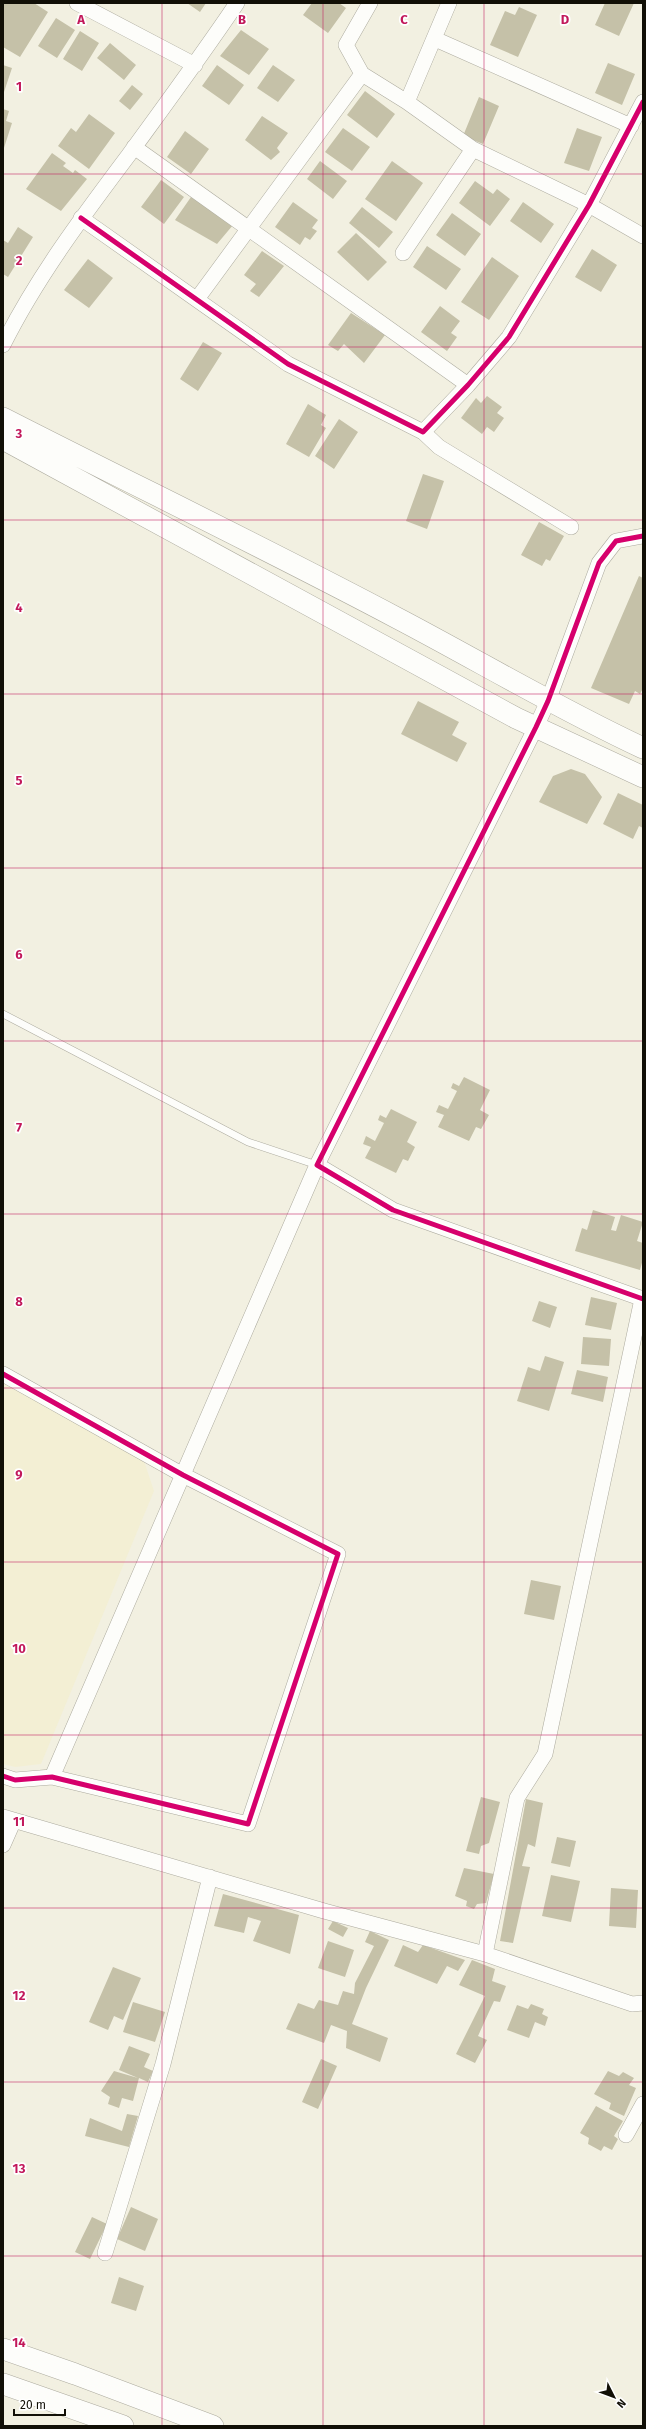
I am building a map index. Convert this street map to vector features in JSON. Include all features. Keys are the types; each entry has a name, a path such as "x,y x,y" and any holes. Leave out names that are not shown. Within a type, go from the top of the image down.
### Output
{"main road":[{"path":"3,418 245,539 398,618 591,724 643,748"},
{"path":"3,439 536,727 643,777"},
{"path":"3,2349 213,2426"},
{"path":"3,2384 123,2426"}],"street":[{"path":"77,3 195,64"},
{"path":"3,345 20,311 82,218 195,64 237,3"},
{"path":"370,3 346,45 362,74 407,102 473,149 589,205 643,236"},
{"path":"407,102 435,39 448,3"},
{"path":"435,39 630,126"},
{"path":"197,299 250,229 362,74"},
{"path":"424,432 509,337 589,205 643,102"},
{"path":"134,147 468,384"},
{"path":"403,253 473,149"},
{"path":"82,218 288,364 424,432 439,447 571,527"},
{"path":"52,1777 317,1165 548,701 599,563 616,541 643,536"},
{"path":"317,1165 393,1210 642,1299 545,1754 517,1798 486,1954"},
{"path":"3,1374 183,1474 338,1554 248,1824 52,1777 15,1780 3,1776"},
{"path":"3,1845 9,1818 324,1911 486,1954 632,2004 643,2003"},
{"path":"106,2253 163,2064 210,1877"},
{"path":"626,2135 643,2104"}],"lane":[{"path":"3,1014 248,1142 317,1165"}],"shaded area":[{"path":"3,1379 144,1461 154,1491 41,1764 15,1767 3,1764"}],"building":[{"path":"3,3 34,3 48,12 20,57 3,47"},
{"path":"187,3 206,3 200,12"},
{"path":"312,3 339,3 346,8 328,33 303,15"},
{"path":"605,3 634,3 619,36 595,25"},
{"path":"519,7 537,15 518,57 490,45 505,11 515,15"},
{"path":"56,18 75,30 57,58 38,46"},
{"path":"241,30 269,49 249,75 220,56"},
{"path":"80,31 99,43 82,71 63,59"},
{"path":"110,43 136,65 124,80 97,58"},
{"path":"608,63 635,74 622,105 595,93"},
{"path":"3,65 12,68 3,95"},
{"path":"217,65 244,85 229,105 202,86"},
{"path":"273,65 295,80 278,102 257,88"},
{"path":"132,85 143,94 130,110 119,101"},
{"path":"365,91 395,114 377,138 347,115"},
{"path":"479,97 499,106 483,144 463,136"},
{"path":"3,109 9,111 6,121 12,123 3,151"},
{"path":"89,114 115,133 89,169 58,146 71,128 76,132"},
{"path":"262,116 288,133 277,148 280,152 271,160 245,140"},
{"path":"343,128 370,147 352,171 325,152"},
{"path":"577,128 602,137 589,171 564,163"},
{"path":"185,131 209,149 191,174 167,157"},
{"path":"52,153 66,163 63,166 73,173 75,170 87,179 61,211 26,189"},
{"path":"320,161 347,181 333,199 307,179"},
{"path":"392,161 423,183 396,221 365,199"},
{"path":"161,180 184,197 164,224 141,207"},
{"path":"475,181 493,194 497,189 510,199 490,226 459,203"},
{"path":"191,197 233,225 217,244 175,220"},
{"path":"293,202 318,220 312,228 317,231 310,240 305,237 300,245 275,227"},
{"path":"523,202 554,224 541,243 510,221"},
{"path":"362,207 393,232 379,248 349,223"},
{"path":"452,213 481,234 465,256 436,235"},
{"path":"18,227 33,237 8,277 3,274 3,240 8,243"},
{"path":"356,233 387,262 368,281 337,252"},
{"path":"427,246 461,269 446,290 413,267"},
{"path":"592,249 617,265 601,292 575,277"},
{"path":"262,251 284,266 259,297 250,291 256,284 244,275"},
{"path":"492,257 519,276 489,320 461,302"},
{"path":"88,259 113,278 89,308 64,290"},
{"path":"440,306 460,321 451,333 457,337 447,351 421,332"},
{"path":"351,313 385,335 364,363 344,344 338,351 328,345"},
{"path":"203,342 222,353 198,391 180,379"},
{"path":"487,396 502,407 497,413 504,418 494,432 487,427 482,434 461,418 476,398 481,403"},
{"path":"308,404 326,415 321,425 326,428 309,457 286,444"},
{"path":"339,419 358,432 334,469 315,456"},
{"path":"423,474 444,481 427,529 406,521"},
{"path":"539,522 564,536 550,561 546,559 542,566 521,555"},
{"path":"639,576 643,578 643,688 640,694 635,691 629,704 591,688"},
{"path":"418,701 459,722 452,735 467,743 457,762 401,734"},
{"path":"571,769 585,774 602,797 587,824 539,802 553,776"},
{"path":"618,793 643,805 643,828 639,826 633,839 603,824"},
{"path":"464,1077 490,1090 480,1110 489,1115 481,1129 476,1127 469,1141 438,1127 444,1115 436,1112 439,1105 448,1109 457,1091 451,1088 453,1083 459,1086"},
{"path":"391,1109 417,1122 407,1142 415,1147 408,1161 403,1159 396,1173 365,1158 371,1147 363,1144 366,1136 375,1141 384,1123 378,1120 380,1115 386,1118"},
{"path":"593,1210 615,1217 611,1230 616,1231 621,1215 643,1222 637,1241 643,1243 643,1259 640,1270 575,1251 582,1228 587,1230"},
{"path":"591,1297 617,1303 611,1330 585,1325"},
{"path":"539,1301 557,1307 550,1328 532,1321"},
{"path":"583,1337 611,1339 609,1366 581,1364"},
{"path":"545,1356 564,1362 549,1411 517,1401 528,1367 540,1371"},
{"path":"577,1370 608,1377 603,1402 571,1394"},
{"path":"531,1580 561,1586 554,1620 524,1614"},
{"path":"481,1797 500,1802 489,1843 481,1846 479,1854 466,1851"},
{"path":"526,1799 543,1803 535,1847 528,1844 522,1866 530,1867 513,1943 500,1941"},
{"path":"557,1837 576,1841 570,1867 551,1863"},
{"path":"464,1868 494,1874 486,1903 477,1904 474,1909 466,1906 467,1901 455,1896"},
{"path":"551,1875 580,1881 571,1922 542,1916"},
{"path":"611,1888 638,1890 636,1928 609,1926"},
{"path":"223,1894 299,1915 290,1954 253,1941 261,1921 248,1917 244,1933 214,1926"},
{"path":"333,1921 348,1928 343,1937 328,1929"},
{"path":"370,1931 389,1940 366,1988 352,2024 388,2038 380,2062 346,2048 347,2031 331,2025 324,2043 286,2029 298,2003 314,2009 319,2000 338,2005 343,1991 354,1994 355,1983 374,1946 365,1942"},
{"path":"328,1941 354,1950 345,1977 318,1968"},
{"path":"403,1945 418,1952 423,1945 465,1960 458,1971 447,1966 437,1984 394,1966"},
{"path":"472,1960 495,1969 492,1981 506,1986 500,2002 494,2001 478,2036 487,2040 475,2063 456,2054 485,1996 459,1985"},
{"path":"113,1967 141,1978 123,2020 114,2016 108,2030 89,2022"},
{"path":"133,2002 165,2012 155,2042 123,2032"},
{"path":"531,2004 544,2009 542,2014 548,2017 545,2026 535,2022 529,2038 507,2030 517,2005 528,2009"},
{"path":"129,2046 150,2054 144,2067 153,2071 148,2082 139,2078 133,2101 122,2098 119,2108 108,2104 110,2097 101,2091 114,2071 138,2078 119,2070"},
{"path":"321,2059 337,2066 318,2109 302,2102"},
{"path":"608,2071 619,2076 623,2072 634,2078 629,2085 636,2088 624,2116 609,2109 611,2103 594,2094"},
{"path":"596,2106 623,2121 614,2136 618,2139 612,2150 604,2146 601,2151 588,2144 589,2138 580,2133"},
{"path":"127,2114 138,2116 129,2147 85,2136 90,2118 122,2131"},
{"path":"131,2207 158,2219 145,2251 117,2239"},
{"path":"92,2217 107,2224 90,2259 75,2252"},
{"path":"119,2277 144,2286 136,2311 111,2303"}],"cycle path":[{"path":"81,218 288,364 423,432 468,385 509,337 589,205 643,102"},
{"path":"643,536 616,541 599,563 548,701 536,727 317,1165 393,1210 643,1299"},
{"path":"3,1374 183,1475 338,1554 248,1824 52,1777 15,1780 3,1776"}]}
